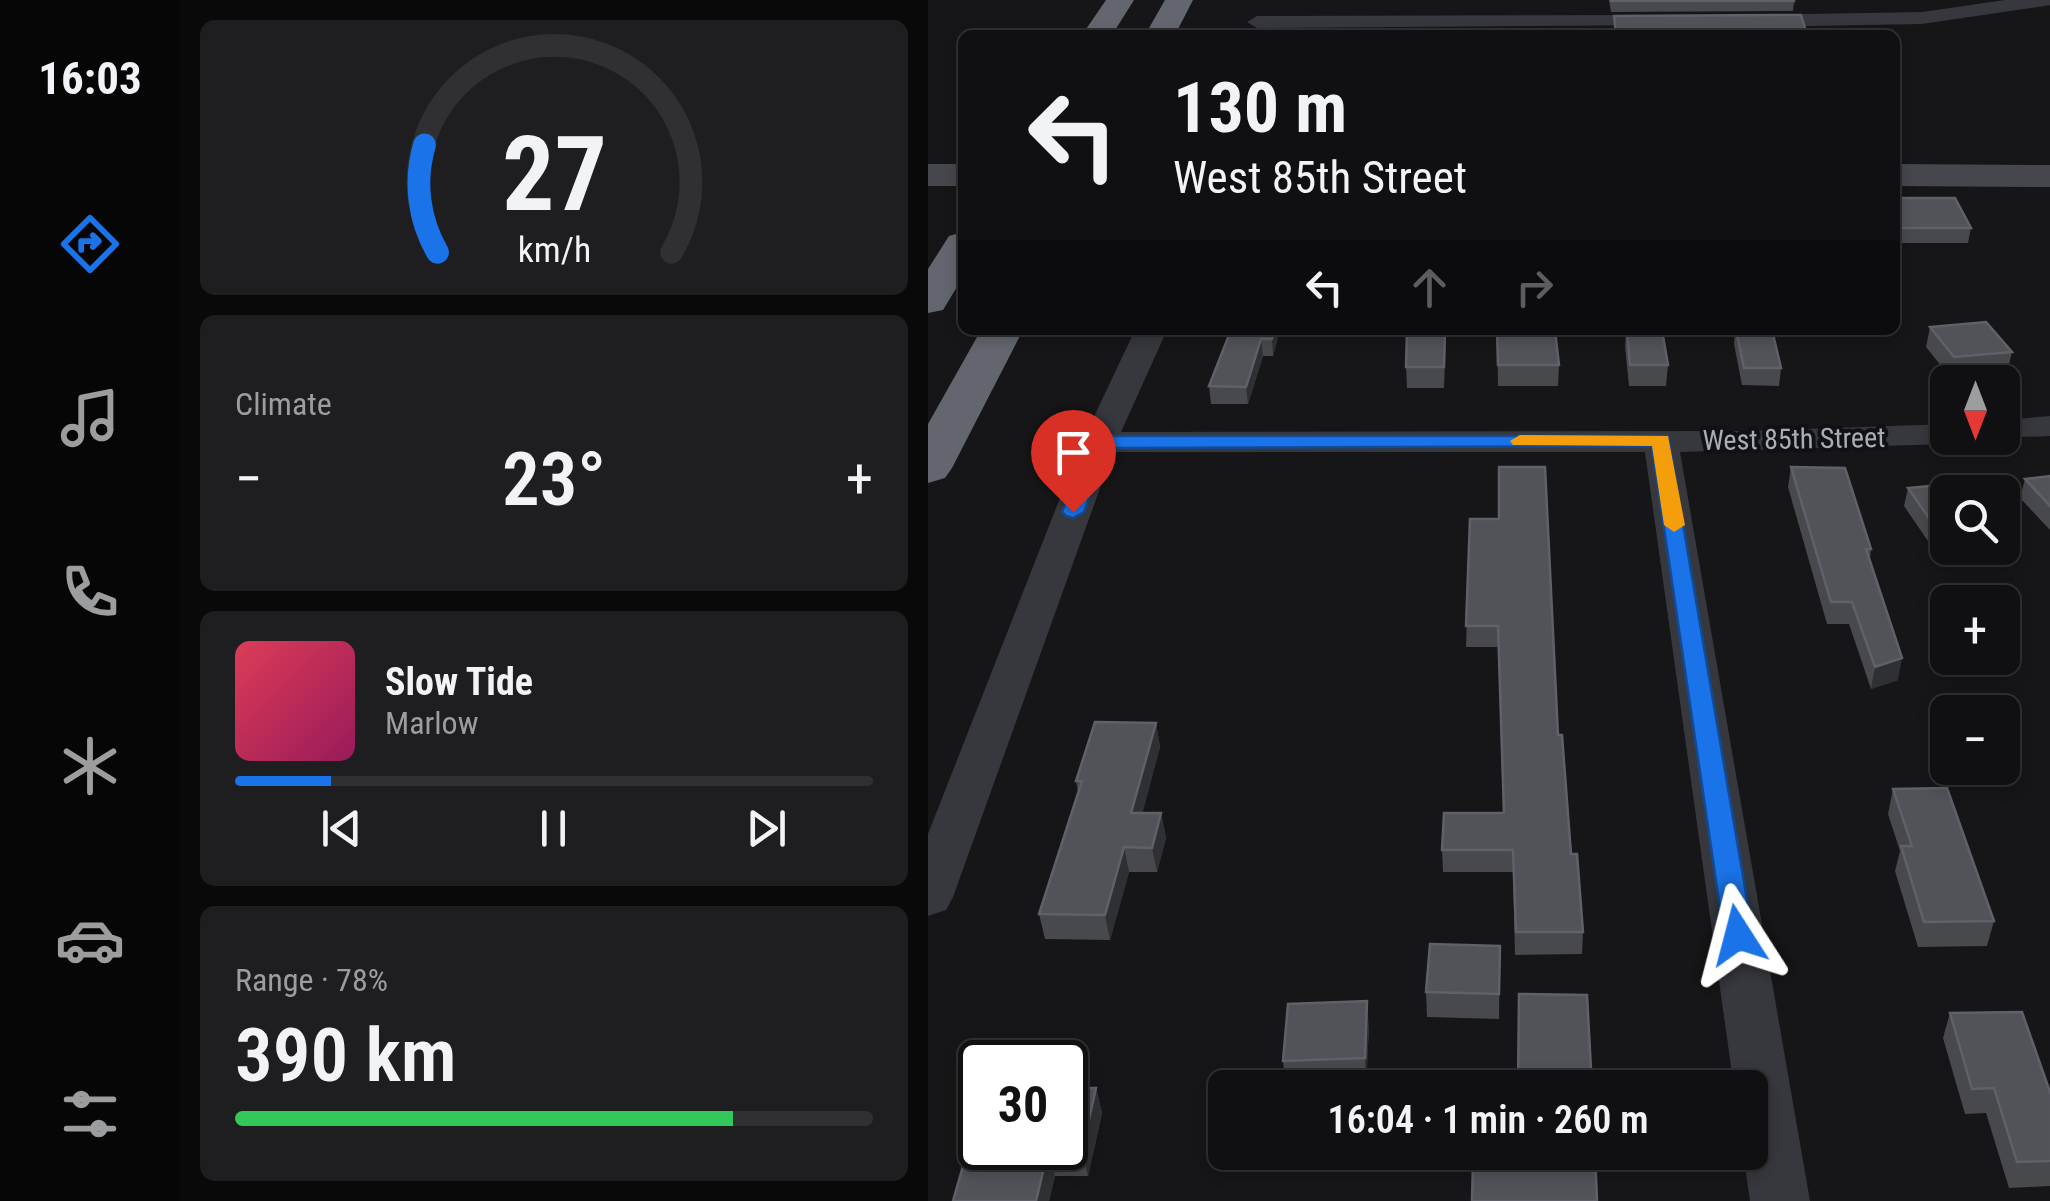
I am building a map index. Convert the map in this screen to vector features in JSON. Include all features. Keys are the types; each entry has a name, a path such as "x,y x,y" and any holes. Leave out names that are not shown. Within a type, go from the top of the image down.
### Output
{"highway":[{"path":"1100,30 1120,0"},
{"path":"1163,30 1179,0"},
{"path":"928,301 958,252"},
{"path":"928,468 999,335"}],"street":[{"path":"1262,0 1255,29 1549,10 1698,21"},
{"path":"1848,0 1860,21"},
{"path":"1736,21 1860,21 1971,12 2048,0"},
{"path":"1900,176 2050,176"},
{"path":"928,897 1099,442 1149,335"},
{"path":"2020,429 2050,426"},
{"name":"West 85th Street","path":"1099,442 1661,440 1930,434"},
{"path":"1661,440 1780,1201"}],"building":[{"path":"1794,0 1794,1 1611,1"},
{"path":"1801,15 1806,30 1615,30 1614,16"},
{"path":"1900,198 1955,198 1971,228 1900,228"},
{"path":"1986,322 2012,352 1954,357 1930,327"},
{"path":"1229,335 1273,335 1272,339 1261,339 1246,387 1209,386"},
{"path":"1407,335 1445,335 1444,367 1406,367"},
{"path":"1497,335 1556,335 1559,365 1498,365"},
{"path":"1627,335 1663,335 1668,365 1630,365"},
{"path":"1737,335 1773,335 1781,368 1744,368"},
{"path":"1499,467 1545,467 1558,735 1562,735 1571,854 1577,854 1583,932 1516,932 1513,850 1442,850 1444,813 1504,813 1498,626 1466,626 1470,519 1499,519"},
{"path":"1791,467 1845,468 1871,549 1866,549 1902,658 1875,667 1852,602 1831,602"},
{"path":"2051,476 2051,507 2025,479"},
{"path":"1930,486 1930,520 1908,488"},
{"path":"1095,722 1156,723 1131,813 1161,813 1152,848 1124,847 1105,915 1039,914 1082,781 1076,781"},
{"path":"1947,788 1994,921 1924,922 1901,846 1912,846 1893,789"},
{"path":"1430,944 1500,946 1499,994 1426,992"},
{"path":"1519,994 1587,995 1591,1070 1518,1070"},
{"path":"1367,1001 1365,1058 1283,1061 1288,1004"},
{"path":"2022,1012 2051,1095 2051,1161 2017,1162 1994,1088 1972,1089 1950,1013"},
{"path":"1088,1088 1096,1088 1088,1124"},
{"path":"962,1170 1043,1170 1036,1201 953,1201"},
{"path":"1473,1170 1596,1170 1597,1201 1472,1201"}],"slow traffic":[{"path":"1520,441 1661,440 1674,525"}],"route":[{"path":"1073,512 1099,442 1661,440 1738,935"}]}
